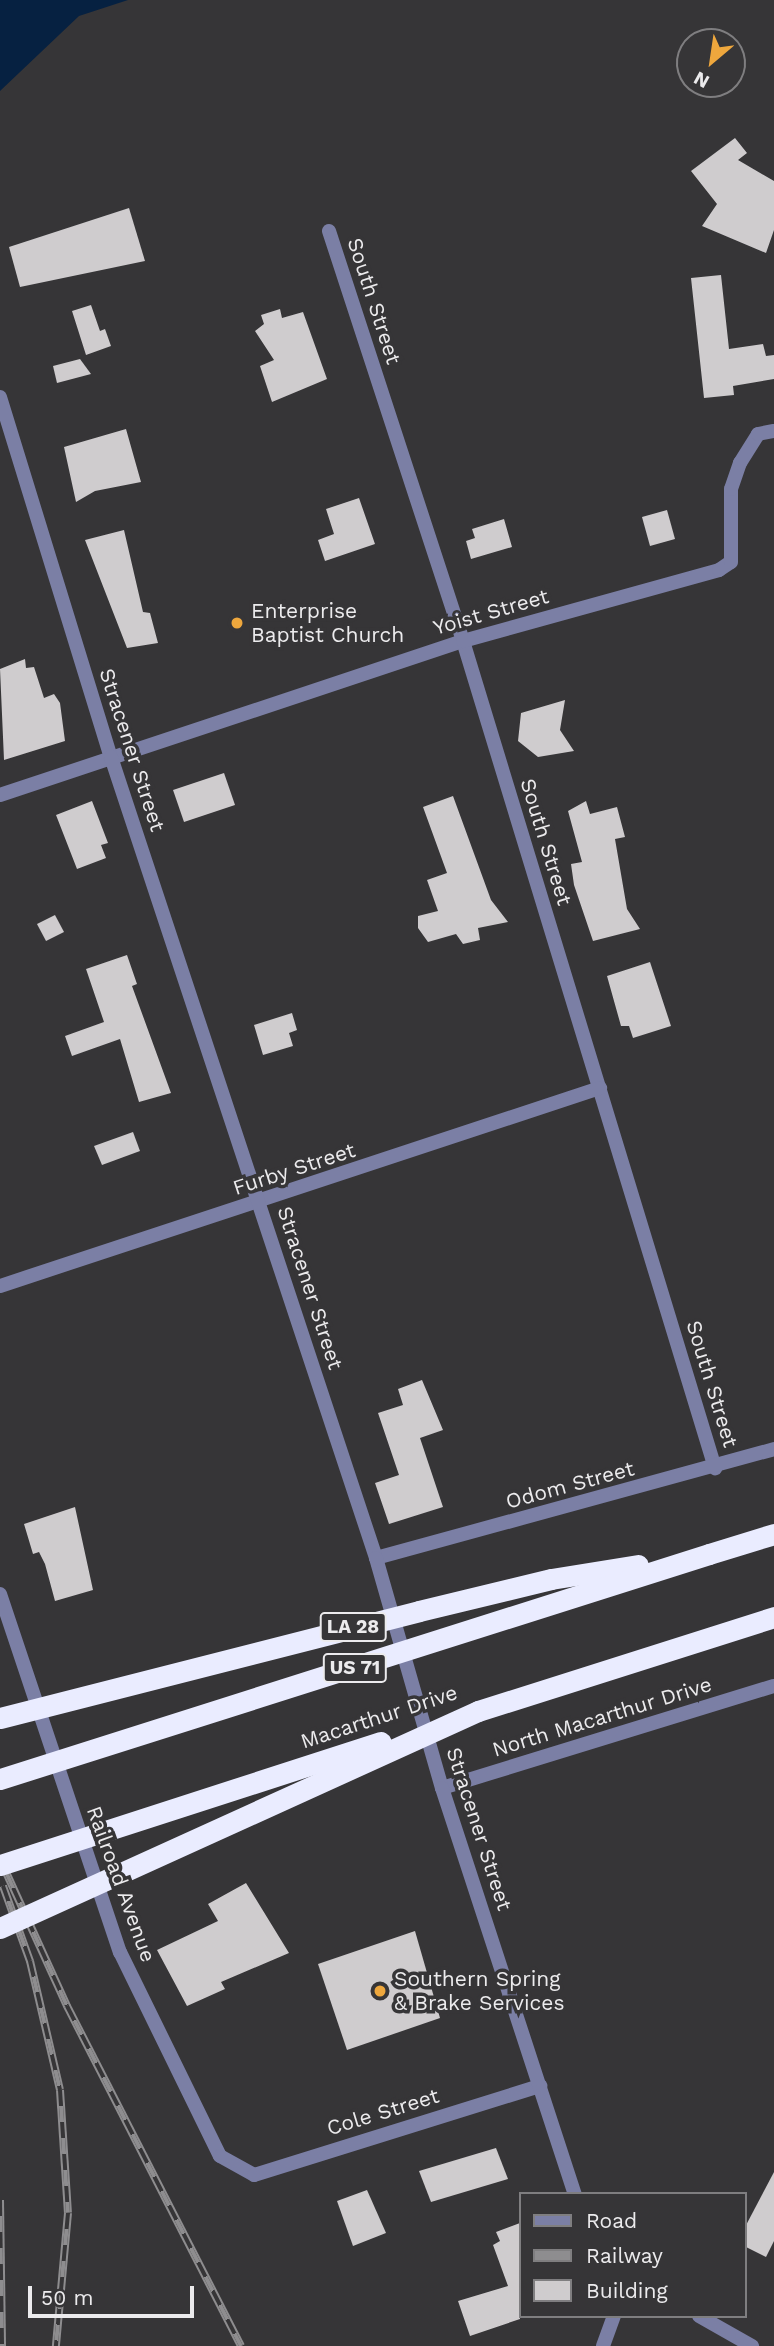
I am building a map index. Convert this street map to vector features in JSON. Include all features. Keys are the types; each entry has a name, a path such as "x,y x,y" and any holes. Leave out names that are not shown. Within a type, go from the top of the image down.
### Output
{"highway":[{"name":"US 71","path":"0,1779 774,1534"},
{"name":"LA 28","path":"0,1718 551,1579 709,1554"},
{"name":"Macarthur Drive","path":"0,1865 774,1617"},
{"path":"0,1928 478,1711"}],"street":[{"name":"South Street","path":"329,231 463,640 715,1468"},
{"name":"Stracener Street","path":"0,397 111,757 376,1558 442,1788 574,2192"},
{"name":"Yoist Street","path":"0,795 463,640 725,566 731,562 731,489 740,463 758,434 774,430"},
{"name":"Furby Street","path":"0,1286 600,1088"},
{"name":"Odom Street","path":"376,1558 715,1468 774,1449"},
{"name":"Railroad Avenue","path":"0,1594 120,1952 220,2156 240,2168"},
{"name":"North Macarthur Drive","path":"442,1788 774,1686"},
{"name":"Cole Street","path":"240,2168 254,2175 540,2086"},
{"path":"603,2346 613,2318"},
{"path":"703,2318 752,2346"}],"water":[{"path":"0,0 128,0 79,16 0,91"}],"building":[{"path":"735,138 747,153 738,160 774,181 774,230 766,253 702,226 717,204 691,171"},
{"path":"129,208 145,261 20,287 9,247"},
{"path":"721,275 729,349 763,344 766,356 774,355 774,379 733,386 734,395 704,398 691,278"},
{"path":"91,305 100,331 105,329 111,346 86,355 72,311"},
{"path":"280,309 282,318 303,312 327,379 272,402 260,366 274,360 255,331 264,324 261,315"},
{"path":"80,359 91,374 57,383 53,366"},
{"path":"126,429 141,482 95,491 76,502 64,447"},
{"path":"359,498 375,544 325,561 318,540 334,534 326,509"},
{"path":"667,510 675,539 650,546 642,517"},
{"path":"504,519 512,547 471,559 466,541 475,538 472,529"},
{"path":"124,530 143,612 150,613 158,643 127,648 85,540"},
{"path":"25,659 26,668 34,667 44,698 54,694 60,703 65,741 4,760 0,669"},
{"path":"565,700 560,730 574,751 538,757 518,741 521,713"},
{"path":"224,773 235,805 184,822 173,790"},
{"path":"453,796 491,900 508,922 478,928 480,940 463,944 456,934 428,942 418,928 418,916 438,911 427,880 447,873 423,807"},
{"path":"92,801 108,843 101,845 106,858 77,869 56,815"},
{"path":"586,801 590,814 617,807 625,837 615,839 627,909 640,929 593,941 574,885 571,864 582,862 568,811"},
{"path":"55,915 64,932 46,941 37,924"},
{"path":"127,955 137,984 132,986 171,1093 139,1102 120,1039 72,1056 65,1036 104,1022 86,969"},
{"path":"650,962 671,1026 633,1038 629,1026 621,1026 607,976"},
{"path":"292,1013 297,1030 289,1033 293,1046 263,1055 254,1025"},
{"path":"133,1132 140,1151 102,1165 94,1146"},
{"path":"422,1380 443,1430 420,1438 443,1507 389,1524 375,1483 399,1475 378,1413 403,1405 398,1389"},
{"path":"75,1507 93,1590 55,1601 45,1564 39,1552 33,1554 24,1524"},
{"path":"246,1883 289,1953 221,1982 225,1989 187,2006 157,1950 218,1921 208,1904"},
{"name":"Southern Spring & Brake Services","path":"415,1931 440,2018 347,2050 318,1964"},
{"path":"496,2148 508,2179 431,2202 419,2171"},
{"path":"774,2172 774,2241 766,2257 746,2247 746,2225"},
{"path":"367,2190 386,2233 353,2246 337,2201"},
{"path":"518,2224 520,2319 470,2336 458,2301 508,2286 493,2245 500,2241 496,2232"}],"railway":[{"path":"0,1859 67,2006 241,2346"},
{"path":"3,1886 30,1961 60,2090 68,2213 56,2346"},
{"path":"0,2200 2,2346"}],"place":[{"name":"Enterprise Baptist Church","path":"237,623"},
{"name":"Southern Spring & Brake Services","path":"380,1991"}]}
